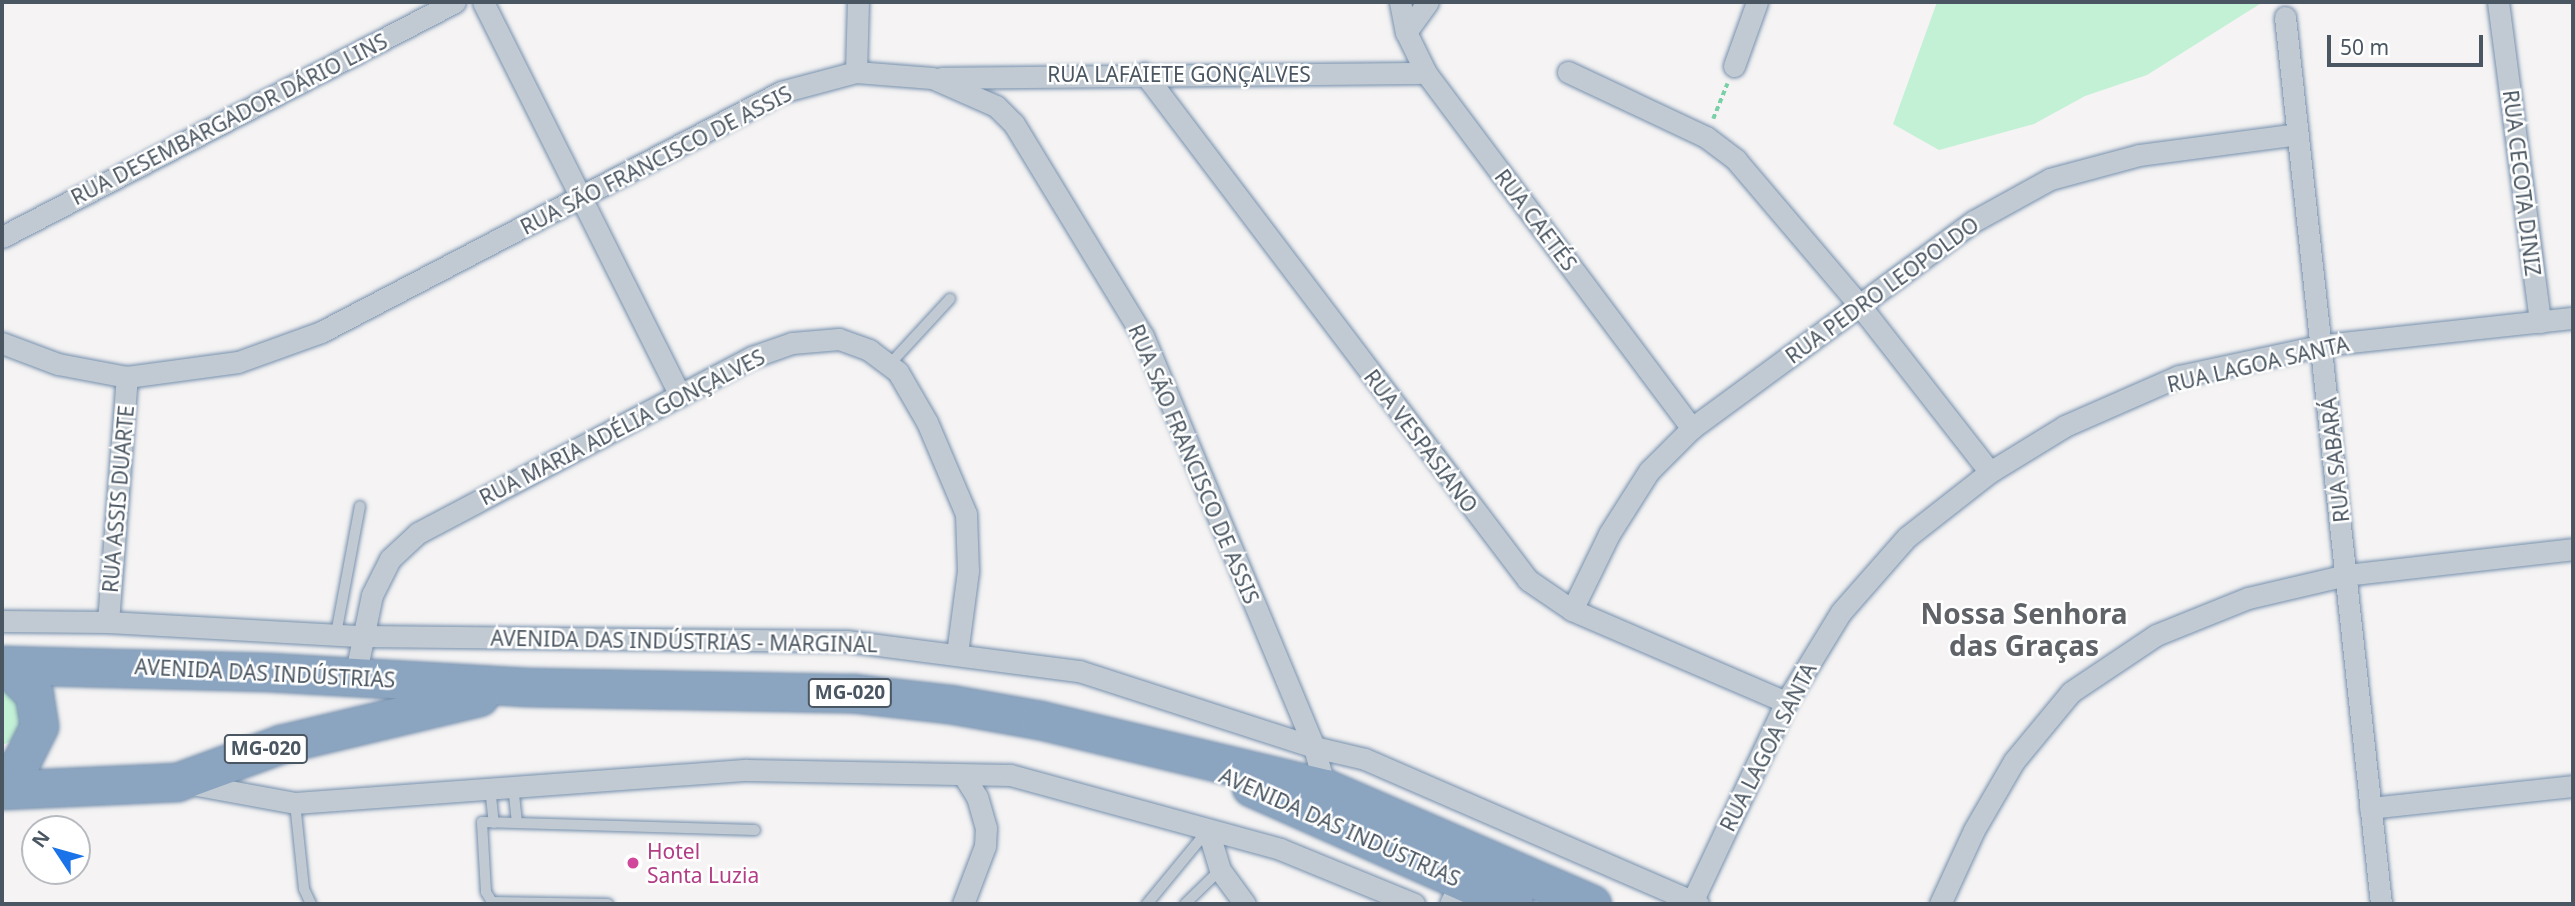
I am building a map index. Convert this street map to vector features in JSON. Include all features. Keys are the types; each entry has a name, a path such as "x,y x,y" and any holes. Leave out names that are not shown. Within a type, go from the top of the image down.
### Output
{"highway":[{"name":"AVENIDA DAS INDÚSTRIAS","path":"3,665 355,677 528,687 852,693 1040,720 1325,788 1592,904"},
{"path":"2,779 20,764 39,726 34,694 3,665"},
{"name":"AVENIDA DAS INDÚSTRIAS","path":"2,790 177,782 281,744 379,718 528,687"},
{"name":"AVENIDA DAS INDÚSTRIAS","path":"1167,749 1455,892 1514,904"}],"street":[{"name":"RUA DESEMBARGADOR DÁRIO LINS","path":"2,237 455,2"},
{"path":"483,2 680,395"},
{"path":"856,72 858,2"},
{"name":"RUA CAETÉS","path":"1400,2 1406,32 1426,74 1692,428"},
{"path":"1406,32 1428,2"},
{"path":"1734,66 1757,2"},
{"name":"RUA CECOTA DINIZ","path":"2498,2 2540,322"},
{"name":"RUA SABARÁ","path":"2285,17 2323,345 2381,904"},
{"name":"RUA SÃO FRANCISCO DE ASSIS","path":"2,344 58,364 127,377 239,362 321,332 583,198 781,92 856,72 932,78 996,106 1014,124 1143,335 1314,747 1325,788"},
{"path":"1568,72 1706,137 1736,160 1861,307 1990,472"},
{"name":"RUA LAFAIETE GONÇALVES","path":"932,78 1144,73 1426,74"},
{"name":"RUA VESPASIANO","path":"1144,73 1489,532 1528,580 1572,610 1786,702"},
{"name":"RUA PEDRO LEOPOLDO","path":"1572,610 1609,534 1649,471 1692,428 1861,307 1974,221 2050,179 2139,155 2298,134"},
{"name":"RUA LAGOA SANTA","path":"1695,903 1786,702 1841,612 1907,537 1990,472 2065,426 2179,376 2323,345 2573,318"},
{"name":"RUA MARIA ADÉLIA GONÇALVES","path":"355,677 372,595 390,559 418,533 752,357 792,343 839,339 869,350 889,365 927,422 965,514 968,571 957,653"},
{"name":"RUA ASSIS DUARTE","path":"108,622 127,377"},
{"path":"1940,904 1974,830 2014,761 2071,692 2156,635 2248,598 2346,575 2573,549"},
{"name":"AVENIDA DAS INDÚSTRIAS - MARGINAL","path":"2,621 108,622 362,636 847,641 957,653 1079,671 1314,747 1365,759 1695,903"},
{"path":"177,782 295,803 747,770 1010,775 1245,842 1280,849 1414,904"},
{"path":"963,904 985,846 986,828 977,797 964,776"},
{"path":"2370,808 2573,786"},
{"path":"1208,830 1220,870 1245,904"},
{"path":"1220,870 1245,842"}],"lane":[{"path":"889,365 950,299"},
{"path":"336,634 360,506"},
{"path":"513,785 517,822"},
{"path":"490,787 494,823"},
{"path":"295,803 304,889 311,904"},
{"path":"608,904 492,902 486,892 482,822 755,830"},
{"path":"1147,904 1208,830"},
{"path":"1185,904 1220,870"}],"path":[{"path":"1706,137 1734,66"}],"green space":[{"path":"1937,2 2263,2 2147,75 2085,96 2034,124 1939,150 1893,124"},
{"path":"2,671 30,705 12,741 2,745"}],"place":[{"name":"Hotel Santa Luzia","path":"633,863"}],"district":[{"name":"Nossa Senhora das Graças","path":"2024,629"}]}
